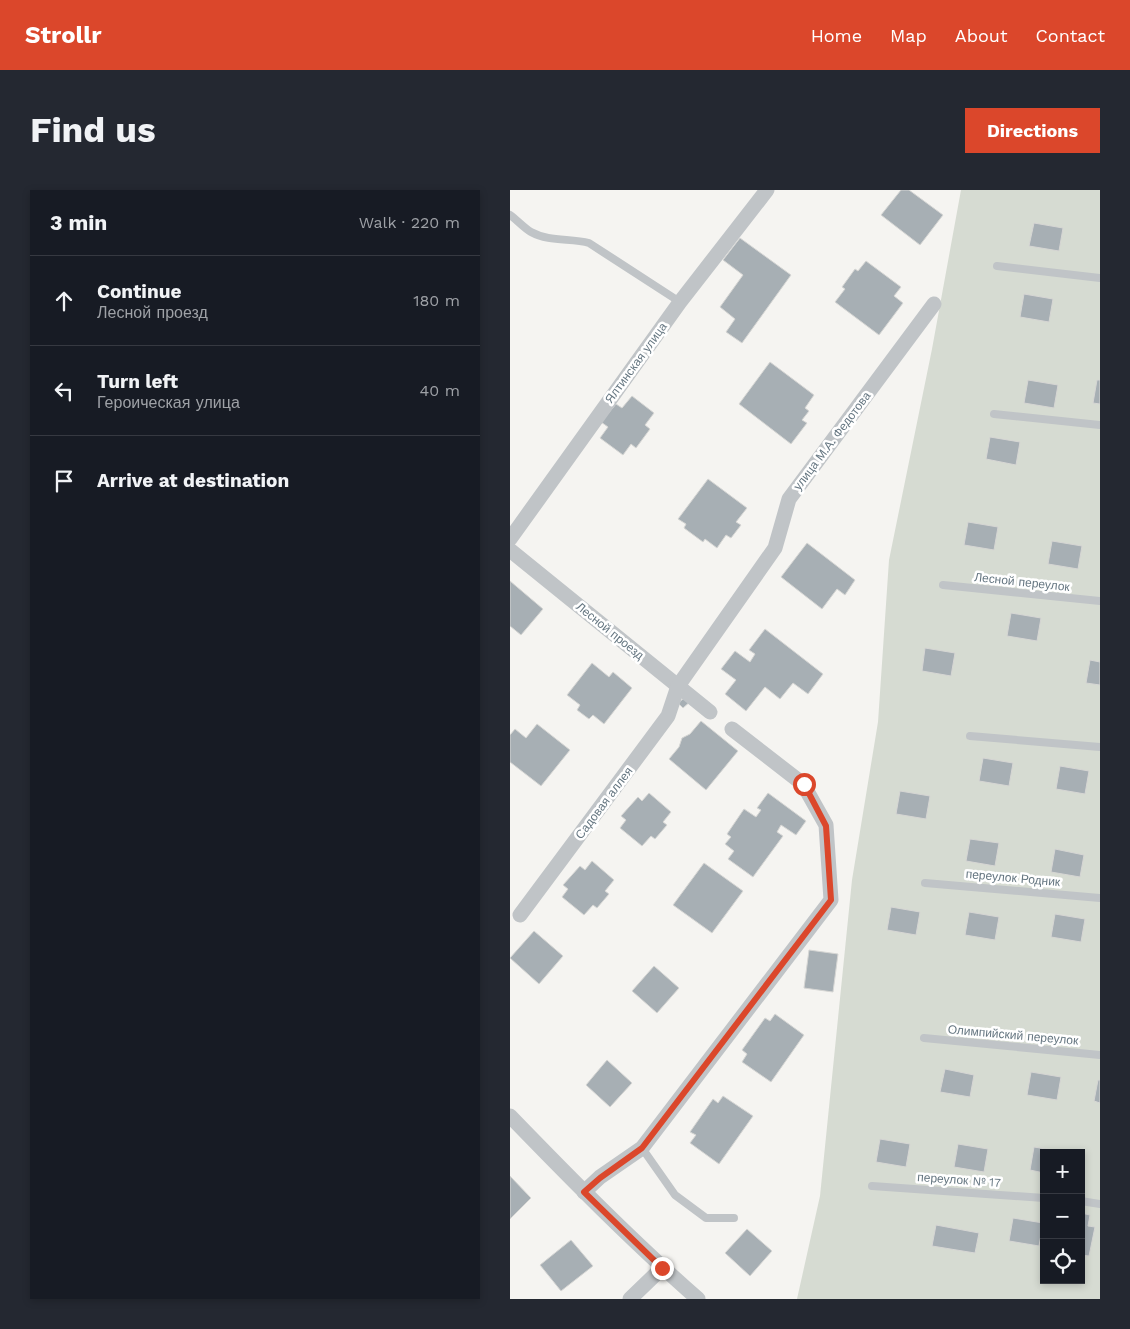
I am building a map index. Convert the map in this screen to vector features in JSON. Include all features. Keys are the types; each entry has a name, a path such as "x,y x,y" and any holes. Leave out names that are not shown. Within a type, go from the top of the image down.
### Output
{"street":[{"name":"Ялтинская улица","path":"510,539 680,302 767,190"},
{"name":"улица М.А. Федотова","path":"678,686 775,548 789,499 934,304"},
{"name":"Лесной проезд","path":"510,550 710,712"},
{"name":"Садовая аллея","path":"520,915 668,716 678,686"},
{"path":"584,1192 642,1148 831,900 826,826 804,784 732,729"},
{"path":"510,1116 662,1268 698,1299"},
{"path":"630,1299 662,1268"}],"lane":[{"path":"510,214 532,233 550,239 575,239 590,243 680,302"},
{"path":"997,266 1100,278"},
{"path":"994,414 1100,425"},
{"name":"Лесной переулок","path":"943,585 1100,601"},
{"path":"970,736 1100,747"},
{"name":"переулок Родник","path":"925,882 1100,898"},
{"name":"Олимпийский переулок","path":"924,1038 1100,1055"},
{"path":"642,1148 675,1195 706,1218 734,1218"},
{"name":"переулок № 17","path":"872,1186 1040,1198"},
{"path":"1085,1202 1100,1204"}],"shaded area":[{"path":"961,190 1100,190 1100,1299 797,1299 820,1196 852,880 878,722 889,560 932,349"}],"building":[{"path":"901,190 909,190 943,215 920,245 881,215"},
{"path":"1034,223 1063,228 1059,251 1029,246"},
{"path":"740,238 791,275 742,343 726,332 735,319 720,307 743,275 723,260"},
{"path":"866,261 901,287 894,296 903,303 879,335 835,302 845,289 842,287 855,269 858,271"},
{"path":"1024,294 1053,299 1049,322 1020,317"},
{"path":"770,362 814,395 805,408 809,411 802,420 807,423 791,444 739,404"},
{"path":"1028,380 1058,385 1054,408 1024,403"},
{"path":"1097,380 1100,380 1100,404 1093,403"},
{"path":"632,396 654,413 645,425 650,429 636,448 631,444 623,455 600,438 608,427 601,422 616,404 622,408"},
{"path":"990,437 1020,442 1016,465 986,459"},
{"path":"708,479 747,508 736,522 741,525 731,538 726,535 717,548 705,539 703,542 684,528 686,524 678,519"},
{"path":"968,522 998,527 994,550 964,545"},
{"path":"1052,541 1082,546 1078,569 1048,564"},
{"path":"807,543 855,580 845,595 837,589 822,609 781,577"},
{"path":"510,581 543,609 521,635 510,626"},
{"path":"1011,613 1041,618 1037,641 1007,636"},
{"path":"765,629 823,674 808,694 793,683 780,699 765,687 746,711 725,694 736,680 721,669 735,651 750,662 755,654 749,650"},
{"path":"925,648 955,653 951,676 922,671"},
{"path":"1090,660 1100,662 1100,685 1086,683"},
{"path":"592,663 609,677 613,672 632,688 604,724 593,715 589,719 577,710 580,705 567,695"},
{"path":"688,695 692,700 683,708 678,703"},
{"path":"701,721 738,751 706,790 669,759 679,747 682,738 690,734"},
{"path":"537,724 570,750 541,786 510,762 510,735 515,729 526,738"},
{"path":"983,758 1013,763 1009,786 979,781"},
{"path":"1060,766 1089,771 1085,794 1056,789"},
{"path":"900,791 930,796 926,819 896,814"},
{"path":"649,793 671,812 663,822 667,825 655,839 651,836 642,846 620,828 626,820 621,816 638,797 642,801"},
{"path":"768,793 806,821 796,835 781,825 777,832 783,836 753,877 728,859 734,851 725,844 731,837 727,834 744,809 756,817 761,810 757,808"},
{"path":"970,839 999,843 995,866 966,861"},
{"path":"1055,849 1084,855 1080,877 1051,872"},
{"path":"592,861 614,880 605,891 609,894 597,908 593,905 584,915 562,897 568,889 563,885 580,866 585,870"},
{"path":"704,863 743,891 712,933 673,905"},
{"path":"891,907 920,912 916,935 887,930"},
{"path":"969,912 999,917 995,940 965,935"},
{"path":"1055,914 1085,919 1081,942 1051,937"},
{"path":"534,931 563,956 539,984 510,958"},
{"path":"809,950 838,954 833,992 804,988"},
{"path":"654,966 679,988 657,1013 632,991"},
{"path":"775,1014 804,1035 771,1082 742,1062 747,1054 742,1050 765,1018 770,1021"},
{"path":"607,1060 632,1083 610,1107 586,1085"},
{"path":"945,1069 974,1075 970,1097 940,1092"},
{"path":"1031,1072 1061,1077 1057,1100 1027,1095"},
{"path":"1098,1080 1100,1080 1100,1103 1094,1101"},
{"path":"723,1096 753,1116 719,1164 690,1143 696,1135 690,1132 713,1099 718,1103"},
{"path":"880,1139 910,1144 906,1167 876,1162"},
{"path":"958,1144 988,1149 984,1172 954,1167"},
{"path":"1034,1147 1046,1149 1040,1149 1040,1172 1030,1170"},
{"path":"510,1176 531,1198 510,1219"},
{"path":"1085,1214 1090,1215 1088,1226 1095,1227 1089,1256 1085,1256"},
{"path":"1013,1218 1040,1222 1039,1246 1009,1241"},
{"path":"936,1225 979,1233 975,1253 932,1246"},
{"path":"747,1229 772,1251 750,1276 725,1253"},
{"path":"571,1240 593,1266 561,1291 540,1265"}],"route":[{"path":"662,1268 584,1192 642,1148 831,900 826,826 804,784"}]}
